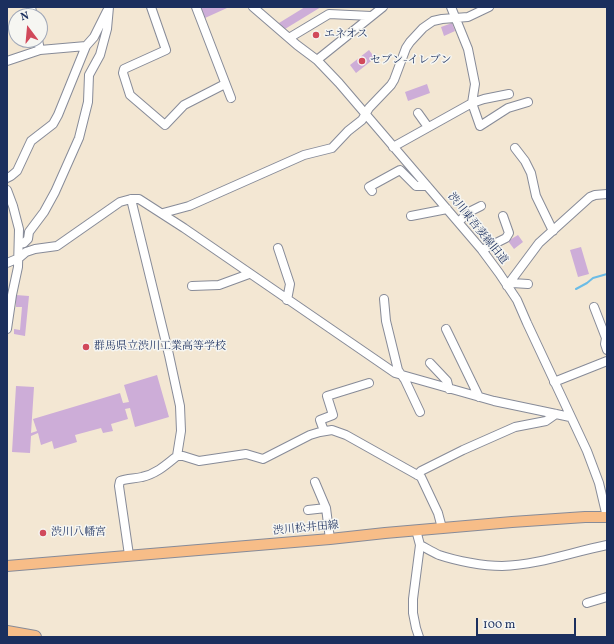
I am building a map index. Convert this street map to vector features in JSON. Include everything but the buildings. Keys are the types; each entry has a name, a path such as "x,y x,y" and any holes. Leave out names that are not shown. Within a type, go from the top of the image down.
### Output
{"highway":[{"path":"7,632 35,637"}],"main road":[{"name":"渋川松井田線","path":"7,566 330,539 416,530 585,517 607,517"}],"street":[{"path":"7,178 17,171 31,141 53,124 58,116 86,46 94,37 109,7"},
{"path":"19,244 24,243 28,239 29,232 55,192 79,138 88,102 89,75 100,55 107,29 109,7"},
{"path":"151,7 166,50 124,69 123,74 130,95 165,125 184,105 225,84"},
{"path":"196,7 230,98"},
{"name":"渋川東吾妻線旧道","path":"253,7 317,60 339,83 482,250 507,286 519,306 587,451 599,483 607,517"},
{"path":"317,60 383,7"},
{"path":"451,7 468,49 475,84 472,103 480,126 508,108 528,102"},
{"path":"163,214 189,206 304,155 332,148 348,131 362,120 369,108 391,85 406,48 423,28 442,19 468,17 489,7"},
{"path":"289,38 329,14 371,16"},
{"path":"7,62 40,50 86,46"},
{"path":"393,147 472,103 509,94"},
{"path":"418,113 428,127"},
{"path":"514,148 525,161 531,173 536,196 553,230"},
{"path":"372,191 369,187 400,170 416,186 427,186"},
{"path":"7,190 19,229 19,244 12,261"},
{"path":"507,286 539,243 553,230 590,197 607,194"},
{"path":"12,261 26,252 35,249 57,246 120,202 131,198 140,199 395,373 480,397 570,417"},
{"path":"131,198 180,406 181,431 177,456"},
{"path":"458,222 471,211 481,206"},
{"path":"411,216 447,209"},
{"path":"482,250 506,238 509,233 503,216"},
{"path":"278,248 290,284 287,300"},
{"path":"7,329 18,266 12,261"},
{"path":"192,286 219,285 250,274"},
{"path":"507,286 512,284 528,284"},
{"path":"384,299 386,321 398,370 403,376 420,412"},
{"path":"594,307 606,338 605,344 607,350"},
{"path":"446,330 480,397"},
{"path":"554,382 607,361"},
{"path":"430,363 447,381 449,389"},
{"path":"324,432 320,420 333,415 327,396 370,383"},
{"path":"417,475 421,471 463,450 515,427 546,421 556,414"},
{"path":"129,555 119,486 120,481 155,473 177,456 183,456 199,461 246,454 263,458 310,435 332,430 346,435 421,477 438,513 442,528"},
{"path":"315,482 326,508 330,539"},
{"path":"308,510 326,508"},
{"path":"416,530 420,544 413,599 413,612 419,637"},
{"path":"420,544 438,554 470,563 501,566 547,559 588,548 607,545"},
{"path":"586,603 607,598"}],"waterway":[{"path":"576,289 593,278 607,274"}],"place":[{"name":"エネオス","path":"316,35"},
{"name":"セブン-イレブン","path":"362,61"},
{"name":"群馬県立渋川工業高等学校","path":"86,347"},
{"name":"渋川八幡宮","path":"43,533"}]}
